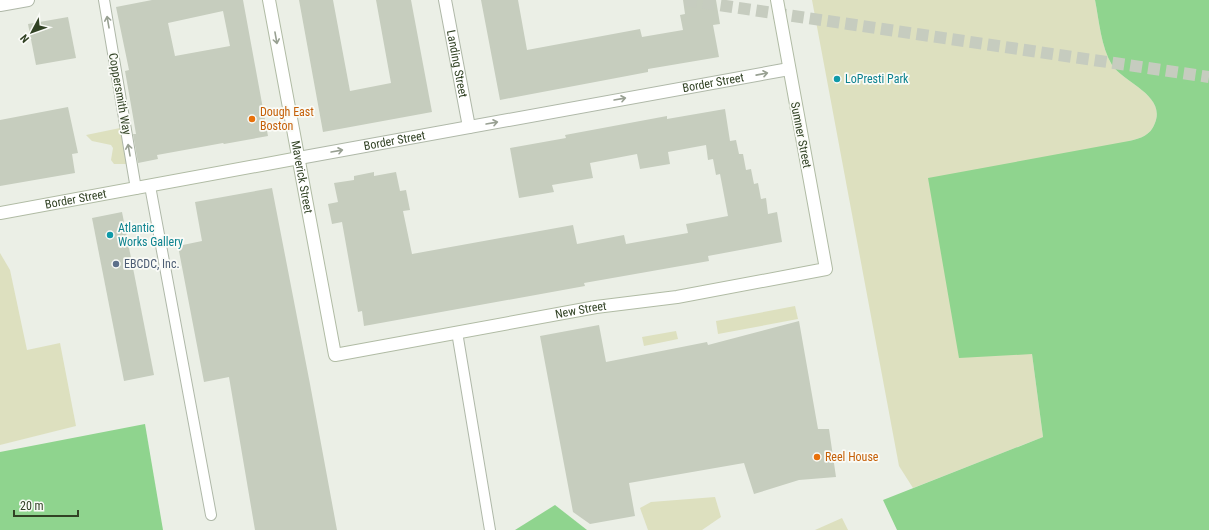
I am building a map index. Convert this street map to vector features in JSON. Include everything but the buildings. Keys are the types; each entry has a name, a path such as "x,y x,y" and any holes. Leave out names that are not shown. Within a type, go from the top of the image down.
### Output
{"street":[{"path":"0,5 28,0"},
{"name":"Maverick Street","path":"269,0 335,355"},
{"name":"Landing Street","path":"445,0 469,127"},
{"name":"Sumner Street","path":"777,0 826,269"},
{"name":"Border Street","path":"0,213 789,69"},
{"name":"New Street","path":"335,355 596,307 677,297 826,269"}],"lane":[{"name":"Coppersmith Way","path":"104,0 136,188"},
{"path":"150,186 211,515"},
{"path":"457,332 490,530"}],"shaded area":[{"path":"812,0 1095,0 1099,25 1108,58 1118,72 1149,97 1155,105 1157,113 1155,123 1148,134 1129,141 1032,354 1043,437 913,488 899,466"},
{"path":"1095,0 1209,0 1209,530 897,530 883,500 1043,437 1032,354 959,358 928,178 1129,141 1148,134 1151,131 1155,123 1157,113 1155,105 1142,90 1118,72 1108,58 1099,25"},
{"path":"120,128 127,164 114,164 111,160 113,148 111,145 92,141 86,135"},
{"path":"0,253 10,270 27,350 60,343 76,426 0,445"},
{"path":"795,306 798,319 718,334 716,321"},
{"path":"676,331 678,339 644,346 642,337"},
{"path":"145,424 163,530 0,530 0,452"},
{"path":"715,497 721,517 702,530 648,530 640,508 651,502"},
{"path":"555,505 587,530 515,530"},
{"path":"842,518 848,530 815,530"}],"tunnel":[{"path":"685,0 1209,77"}],"place":[{"name":"LoPresti Park","path":"837,79"},
{"name":"Dough East Boston","path":"252,119"},
{"name":"Atlantic Works Gallery","path":"110,235"},
{"name":"EBCDC, Inc.","path":"116,264"},
{"name":"Reel House","path":"817,457"}]}
